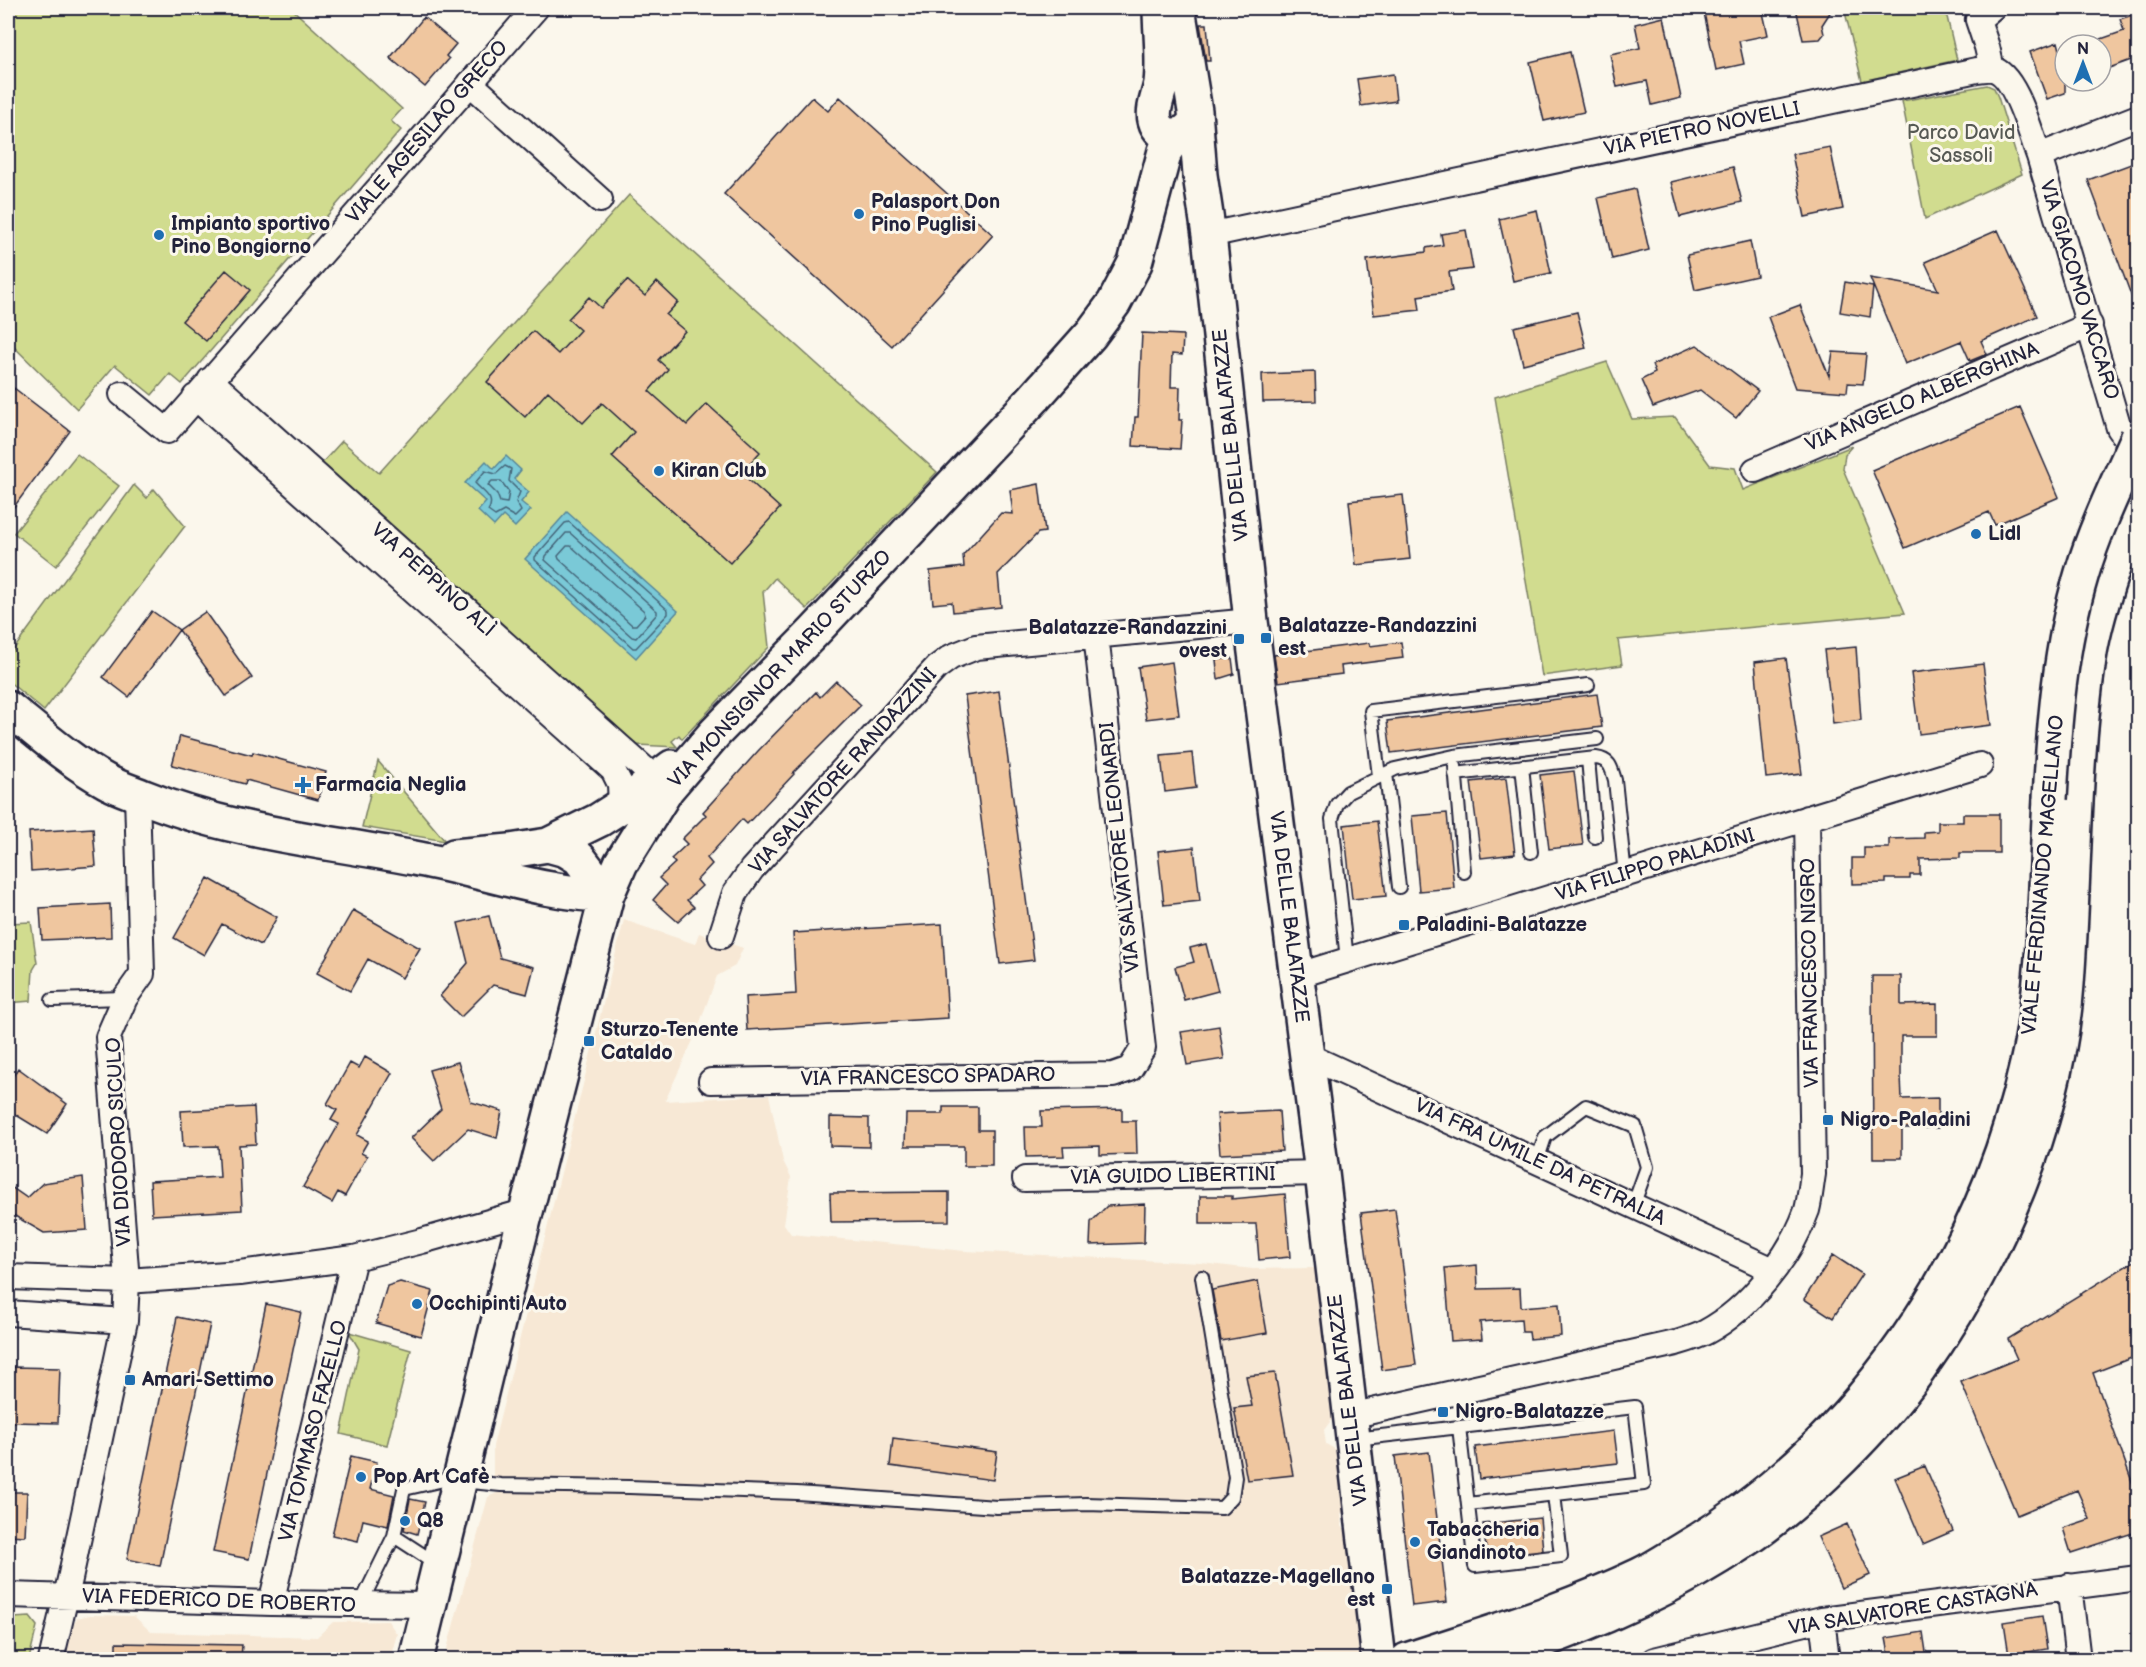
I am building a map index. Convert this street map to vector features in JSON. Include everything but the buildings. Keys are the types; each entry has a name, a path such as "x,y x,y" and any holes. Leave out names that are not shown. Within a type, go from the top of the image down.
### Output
{"street":[{"name":"VIALE AGESILAO GRECO","path":"122,394 167,431 536,8"},
{"path":"1160,8 1161,82 1176,120"},
{"path":"1176,120 1178,8"},
{"path":"1979,12 1992,69 2002,74 2013,90 2039,156 2139,117"},
{"name":"VIA PIETRO NOVELLI","path":"1209,235 1977,70 1992,69"},
{"path":"470,83 600,200"},
{"name":"VIA DELLE BALATAZZE","path":"1176,120 1200,175 1209,235 1251,621 1322,1173 1379,1659"},
{"name":"VIA MONSIGNOR MARIO STURZO","path":"548,845 599,820 661,785 814,633 1091,334 1114,303 1135,263 1165,150 1176,120"},
{"name":"VIA GIACOMO VACCARO","path":"2039,156 2119,428 2139,455"},
{"name":"VIA ANGELO ALBERGHINA","path":"1755,470 2090,325"},
{"name":"VIA PEPPINO ALÌ","path":"203,388 661,785"},
{"name":"VIA PEPPINO ALÌ","path":"203,388 613,770 620,784 621,806"},
{"name":"VIALE FERDINANDO MAGELLANO","path":"1488,1659 1605,1617 1682,1580 1755,1534 1820,1478 1873,1425 1917,1373 1982,1266 2012,1205 2034,1147 2056,1064 2067,988 2064,800 2054,725 2064,650 2082,573 2107,506 2139,437"},
{"name":"VIALE FERDINANDO MAGELLANO","path":"1407,1659 1563,1607 1641,1574 1715,1531 1774,1486 1827,1435 1882,1375 1928,1309 1967,1238 2006,1138 2027,1063 2064,800 2081,728 2090,656 2108,584 2139,500"},
{"name":"VIA SALVATORE RANDAZZINI","path":"721,936 735,893 752,869 936,668 951,657 976,647 1251,621"},
{"name":"VIA SALVATORE LEONARDI","path":"1096,635 1143,1048 1138,1058"},
{"path":"8,708 72,759 106,782 169,808 231,826 420,859 543,888 588,895 607,895"},
{"name":"VIA FILIPPO PALADINI","path":"1296,976 1980,765"},
{"name":"VIA MONSIGNOR MARIO STURZO","path":"416,1659 607,895 661,785"},
{"name":"VIA DIODORO SICULO","path":"51,1659 125,1321 127,1281 108,1037 125,998 142,974 137,794"},
{"name":"VIA FRANCESCO NIGRO","path":"1351,1428 1676,1343 1705,1333 1753,1298 1792,1242 1807,1210 1813,1174 1808,818"},
{"path":"420,859 510,851 548,845 566,850 579,858 607,895"},
{"path":"543,888 573,908 581,923 591,957"},
{"name":"VIA FRA UMILE DA PETRALIA","path":"1306,1054 1773,1270"},
{"name":"VIA FRANCESCO SPADARO","path":"711,1081 1113,1074 1130,1069 1138,1058"},
{"name":"VIA GUIDO LIBERTINI","path":"1025,1179 1322,1173"},
{"path":"8,1277 127,1281 240,1273 354,1258 422,1242 527,1211"},
{"name":"VIA TOMMASO FAZELLO","path":"271,1603 354,1258"},
{"path":"8,1313 125,1321"},
{"name":"VIA SALVATORE CASTAGNA","path":"1654,1659 1822,1619 2139,1578"},
{"path":"2069,1586 2079,1659"},
{"name":"VIA FEDERICO DE ROBERTO","path":"8,1595 430,1605"},
{"path":"1822,1619 1827,1659"}],"lane":[{"path":"1399,887 1371,711 1588,685"},
{"path":"1347,960 1332,819 1336,804 1348,792 1395,769 1454,756 1597,739"},
{"path":"1454,756 1464,872"},
{"path":"1588,759 1595,837"},
{"path":"1455,774 1604,759 1611,766 1615,780 1625,875"},
{"path":"1522,766 1531,852"},
{"path":"52,1000 125,998"},
{"path":"1537,1161 1545,1137 1586,1106 1635,1126 1647,1167 1634,1206"},
{"path":"360,1605 393,1536 404,1489 461,1478 501,1485 796,1493 997,1507 1086,1504 1222,1508 1232,1497 1235,1477 1202,1277"},
{"path":"1351,1428 1459,1427 1635,1407 1644,1484 1468,1504"},
{"path":"1459,1427 1475,1566 1561,1557 1554,1494"},
{"path":"393,1536 439,1566"}],"shaded area":[{"path":"624,920 695,944 699,933 743,948 735,966 717,976 695,1036 665,1101 769,1095 783,1161 791,1177 784,1224 791,1234 965,1251 1201,1263 1253,1269 1316,1268 1335,1415 1324,1430 1326,1444 1340,1452 1347,1510 1341,1514 1342,1526 1348,1536 1366,1659 444,1660 488,1497 499,1492 503,1478 493,1476 493,1446"},
{"path":"90,1615 134,1616 151,1632 317,1637 333,1622 388,1621 397,1634 390,1659 64,1660 72,1628 77,1618"}],"green space":[{"name":"Impianto sportivo Pino Bongiorno","path":"8,8 291,8 402,109 391,121 401,130 182,384 170,374 152,395 115,365 77,409 8,341"},
{"path":"1844,8 1945,8 1957,60 1862,81"},
{"name":"Parco David Sassoli","path":"1987,85 1994,88 1998,97 2022,174 1925,219 1902,101"},
{"name":"Kiran Club","path":"629,195 937,472 807,609 775,578 763,592 769,647 682,739 679,735 672,741 677,747 637,745 322,463 342,441 379,473"},
{"path":"1607,362 1632,419 1675,417 1710,465 1735,468 1743,490 1852,446 1845,454 1843,469 1905,613 1618,640 1622,665 1542,676 1495,397"},
{"path":"77,454 119,486 56,566 14,533"},
{"path":"134,485 147,498 154,489 185,526 44,711 8,681 8,657"},
{"path":"378,761 445,841 362,827"},
{"path":"31,922 37,963 33,970 31,1001 8,1003 8,923"},
{"path":"349,1332 411,1350 387,1445 341,1434 359,1349"},
{"path":"30,1617 37,1626 29,1659 8,1659 8,1623 13,1618"}],"water":[{"path":"506,456 521,470 514,479 529,492 521,502 531,510 515,527 503,516 494,526 478,511 486,502 465,483 486,461 494,469"},
{"path":"567,512 678,611 636,658 525,559"}],"place":[{"name":"Palasport Don Pino Puglisi","path":"859,214"},
{"name":"Impianto sportivo Pino Bongiorno","path":"159,235"},
{"name":"Kiran Club","path":"659,471"},
{"name":"Lidl","path":"1976,534"},
{"name":"Balatazze-Randazzini est","path":"1266,638"},
{"name":"Balatazze-Randazzini ovest","path":"1239,639"},
{"name":"Farmacia Neglia","path":"303,785"},
{"name":"Paladini-Balatazze","path":"1404,925"},
{"name":"Sturzo-Tenente Cataldo","path":"589,1041"},
{"name":"Nigro-Paladini","path":"1828,1120"},
{"name":"Occhipinti Auto","path":"417,1304"},
{"name":"Amari-Settimo","path":"130,1380"},
{"name":"Nigro-Balatazze","path":"1443,1412"},
{"name":"Pop Art Cafè","path":"361,1477"},
{"name":"Q8","path":"405,1521"},
{"name":"Tabaccheria Giandinoto","path":"1415,1542"},
{"name":"Balatazze-Magellano est","path":"1387,1589"}]}
